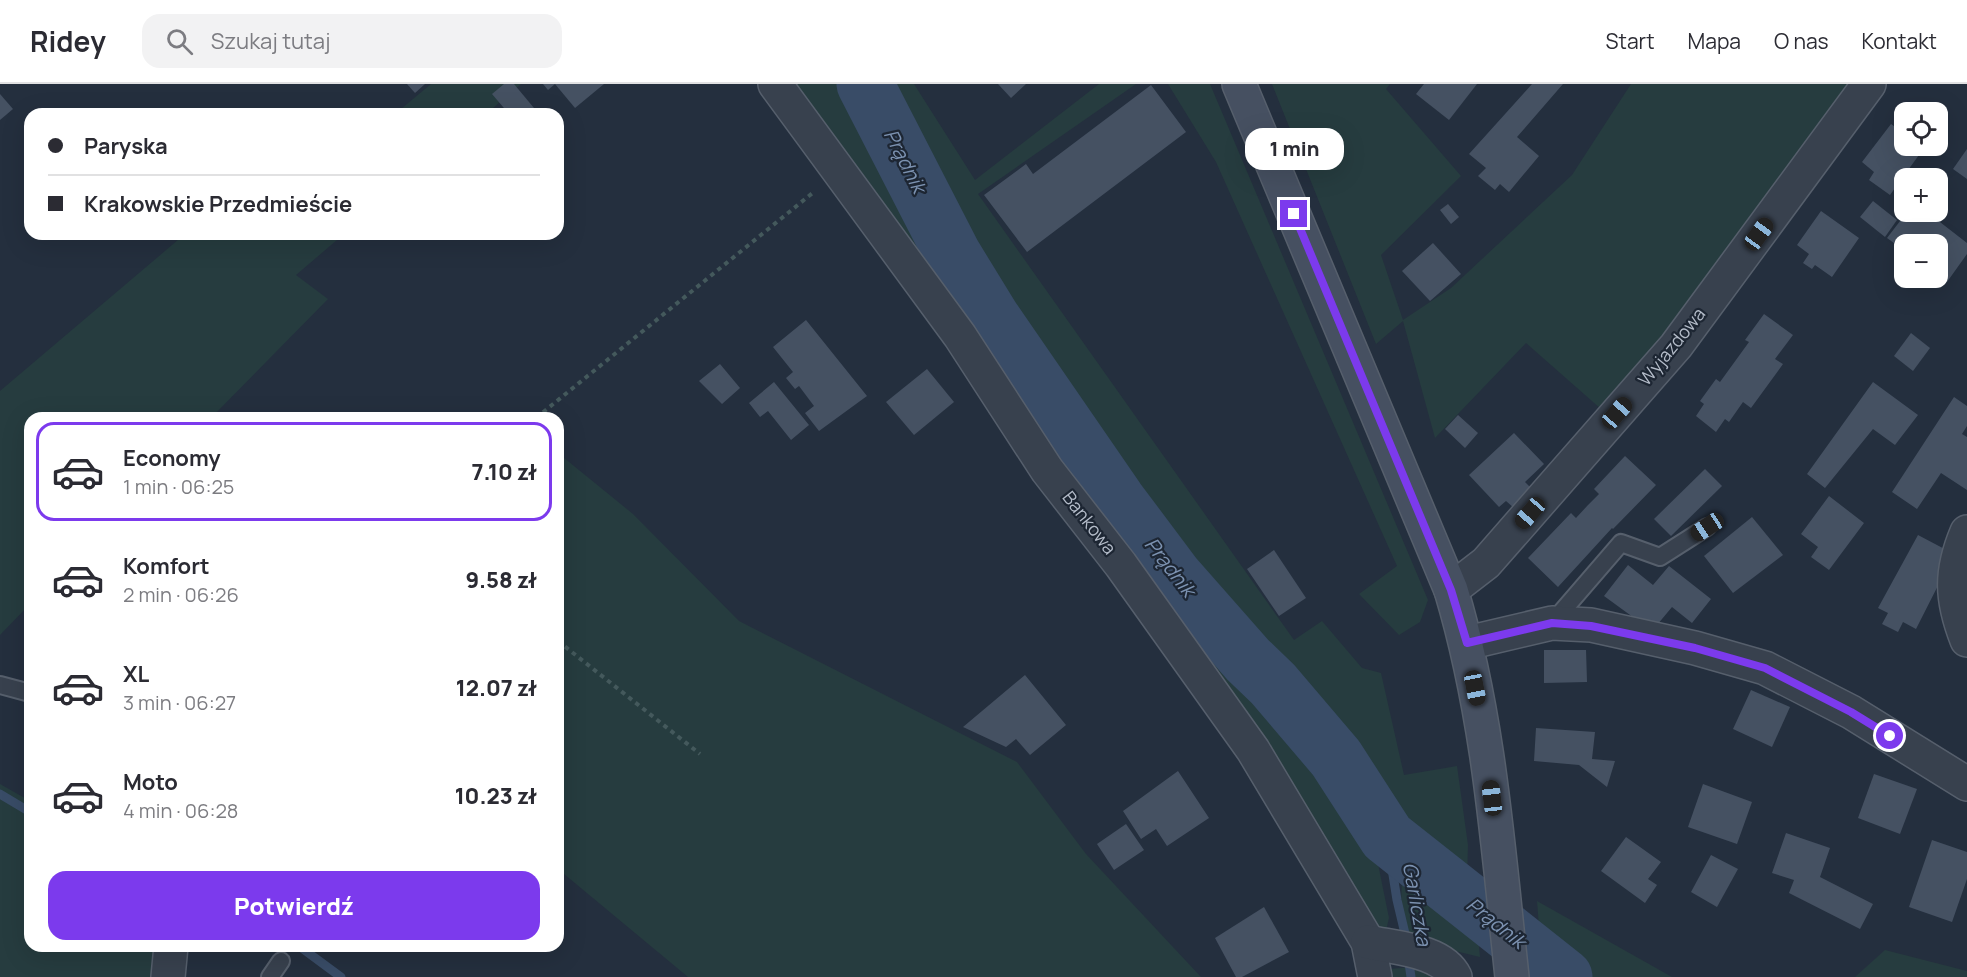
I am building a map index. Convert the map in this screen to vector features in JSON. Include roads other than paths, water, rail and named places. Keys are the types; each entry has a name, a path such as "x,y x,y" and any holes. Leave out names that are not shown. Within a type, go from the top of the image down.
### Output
{"main road":[{"path":"1239,84 1451,590 1467,643 1484,733 1512,977"}],"street":[{"name":"Bankowa","path":"775,84 960,336 1047,470 1121,565 1253,750 1368,942 1375,977"},
{"name":"Wyjazdowa","path":"1451,590 1486,563 1676,346 1869,84"},
{"path":"1967,532 1953,572 1959,620 1967,640"},
{"path":"1467,643 1552,623 1603,628 1695,648 1765,668 1851,712 1967,784"},
{"path":"1368,942 1420,953 1436,959 1452,970 1455,977"}],"lane":[{"path":"1552,623 1621,543 1660,557 1707,527"},
{"path":"0,685 24,691"},
{"path":"270,977 281,961"}],"waterway":[{"name":"Prądnik","path":"865,84 953,255 991,317 1117,500 1174,576 1248,660 1273,684 1336,758 1387,837 1564,977"},
{"path":"0,794 24,808"},
{"name":"Garliczka","path":"1387,837 1397,900 1407,942"},
{"path":"307,952 341,977"},
{"name":"Garliczka","path":"1408,956 1411,977"}]}
